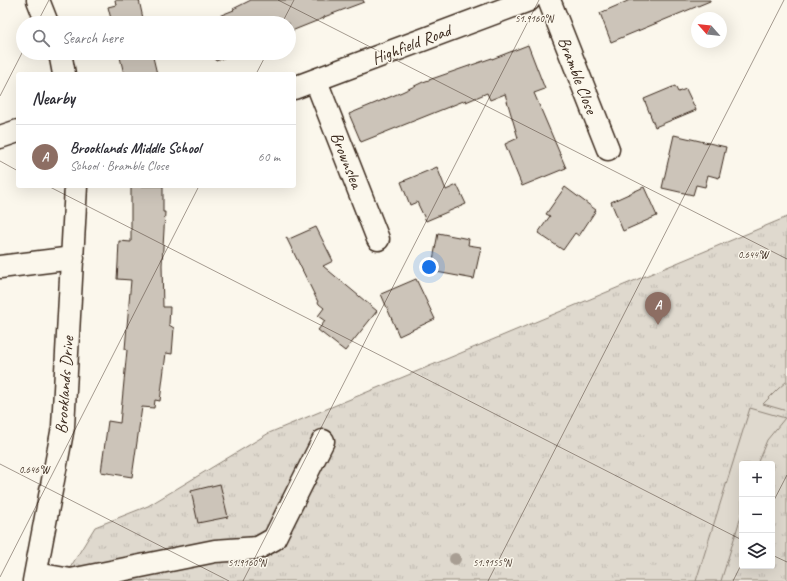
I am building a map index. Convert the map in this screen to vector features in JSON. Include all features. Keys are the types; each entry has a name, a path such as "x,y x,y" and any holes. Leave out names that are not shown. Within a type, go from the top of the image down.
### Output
{"street":[{"path":"38,0 44,16"},
{"name":"Highfield Road","path":"296,87 528,0"},
{"name":"Bramble Close","path":"549,0 608,149"},
{"path":"61,60 64,72"},
{"name":"Brownslea","path":"316,81 378,239"},
{"path":"0,137 16,132"},
{"name":"Brooklands Drive","path":"35,577 63,427 76,188"},
{"path":"0,267 73,258"},
{"path":"35,577 73,580 140,573 215,551 258,548 274,539 323,441"}],"green space":[{"path":"787,217 787,581 62,581 95,527 148,506 269,433"},
{"path":"787,381 787,411 763,404 778,389"},
{"path":"750,408 785,418 767,440 758,461 739,461 739,523 721,581 696,581"}],"building":[{"path":"115,0 139,0 142,16 110,16 108,7 116,5"},
{"path":"251,0 363,0 364,2 296,29 296,16 219,16 234,10 233,9"},
{"path":"630,0 710,1 611,42 600,13"},
{"path":"528,45 545,89 534,93 566,168 522,186 505,144 518,138 505,94 490,100 487,93 466,102 466,100 361,142 349,114 423,82 492,59"},
{"path":"121,60 154,60 157,72 124,72"},
{"path":"675,86 678,92 686,89 696,110 655,127 644,99"},
{"path":"674,135 726,147 719,178 708,175 705,187 696,185 693,195 662,188"},
{"path":"437,167 446,190 457,185 466,204 426,221 417,202 410,205 401,182"},
{"path":"565,187 596,210 579,236 575,233 563,250 538,233 550,216 546,214"},
{"path":"644,187 657,216 623,231 611,202"},
{"path":"131,188 163,188 163,212 165,212 162,265 163,307 170,307 169,325 174,328 172,354 166,353 160,401 155,400 154,408 142,407 132,477 101,472 108,421 120,423 127,350 125,349 131,280 117,279 119,241 131,242"},
{"path":"316,227 333,261 323,266 377,311 345,351 318,330 325,321 318,316 324,308 319,304 286,237 289,239"},
{"path":"438,233 469,239 468,245 481,247 474,279 431,271"},
{"path":"416,279 435,319 399,336 381,294"},
{"path":"220,484 228,517 198,523 191,491"}],"place":[{"name":"Brooklands Middle School","path":"658,325"}]}
